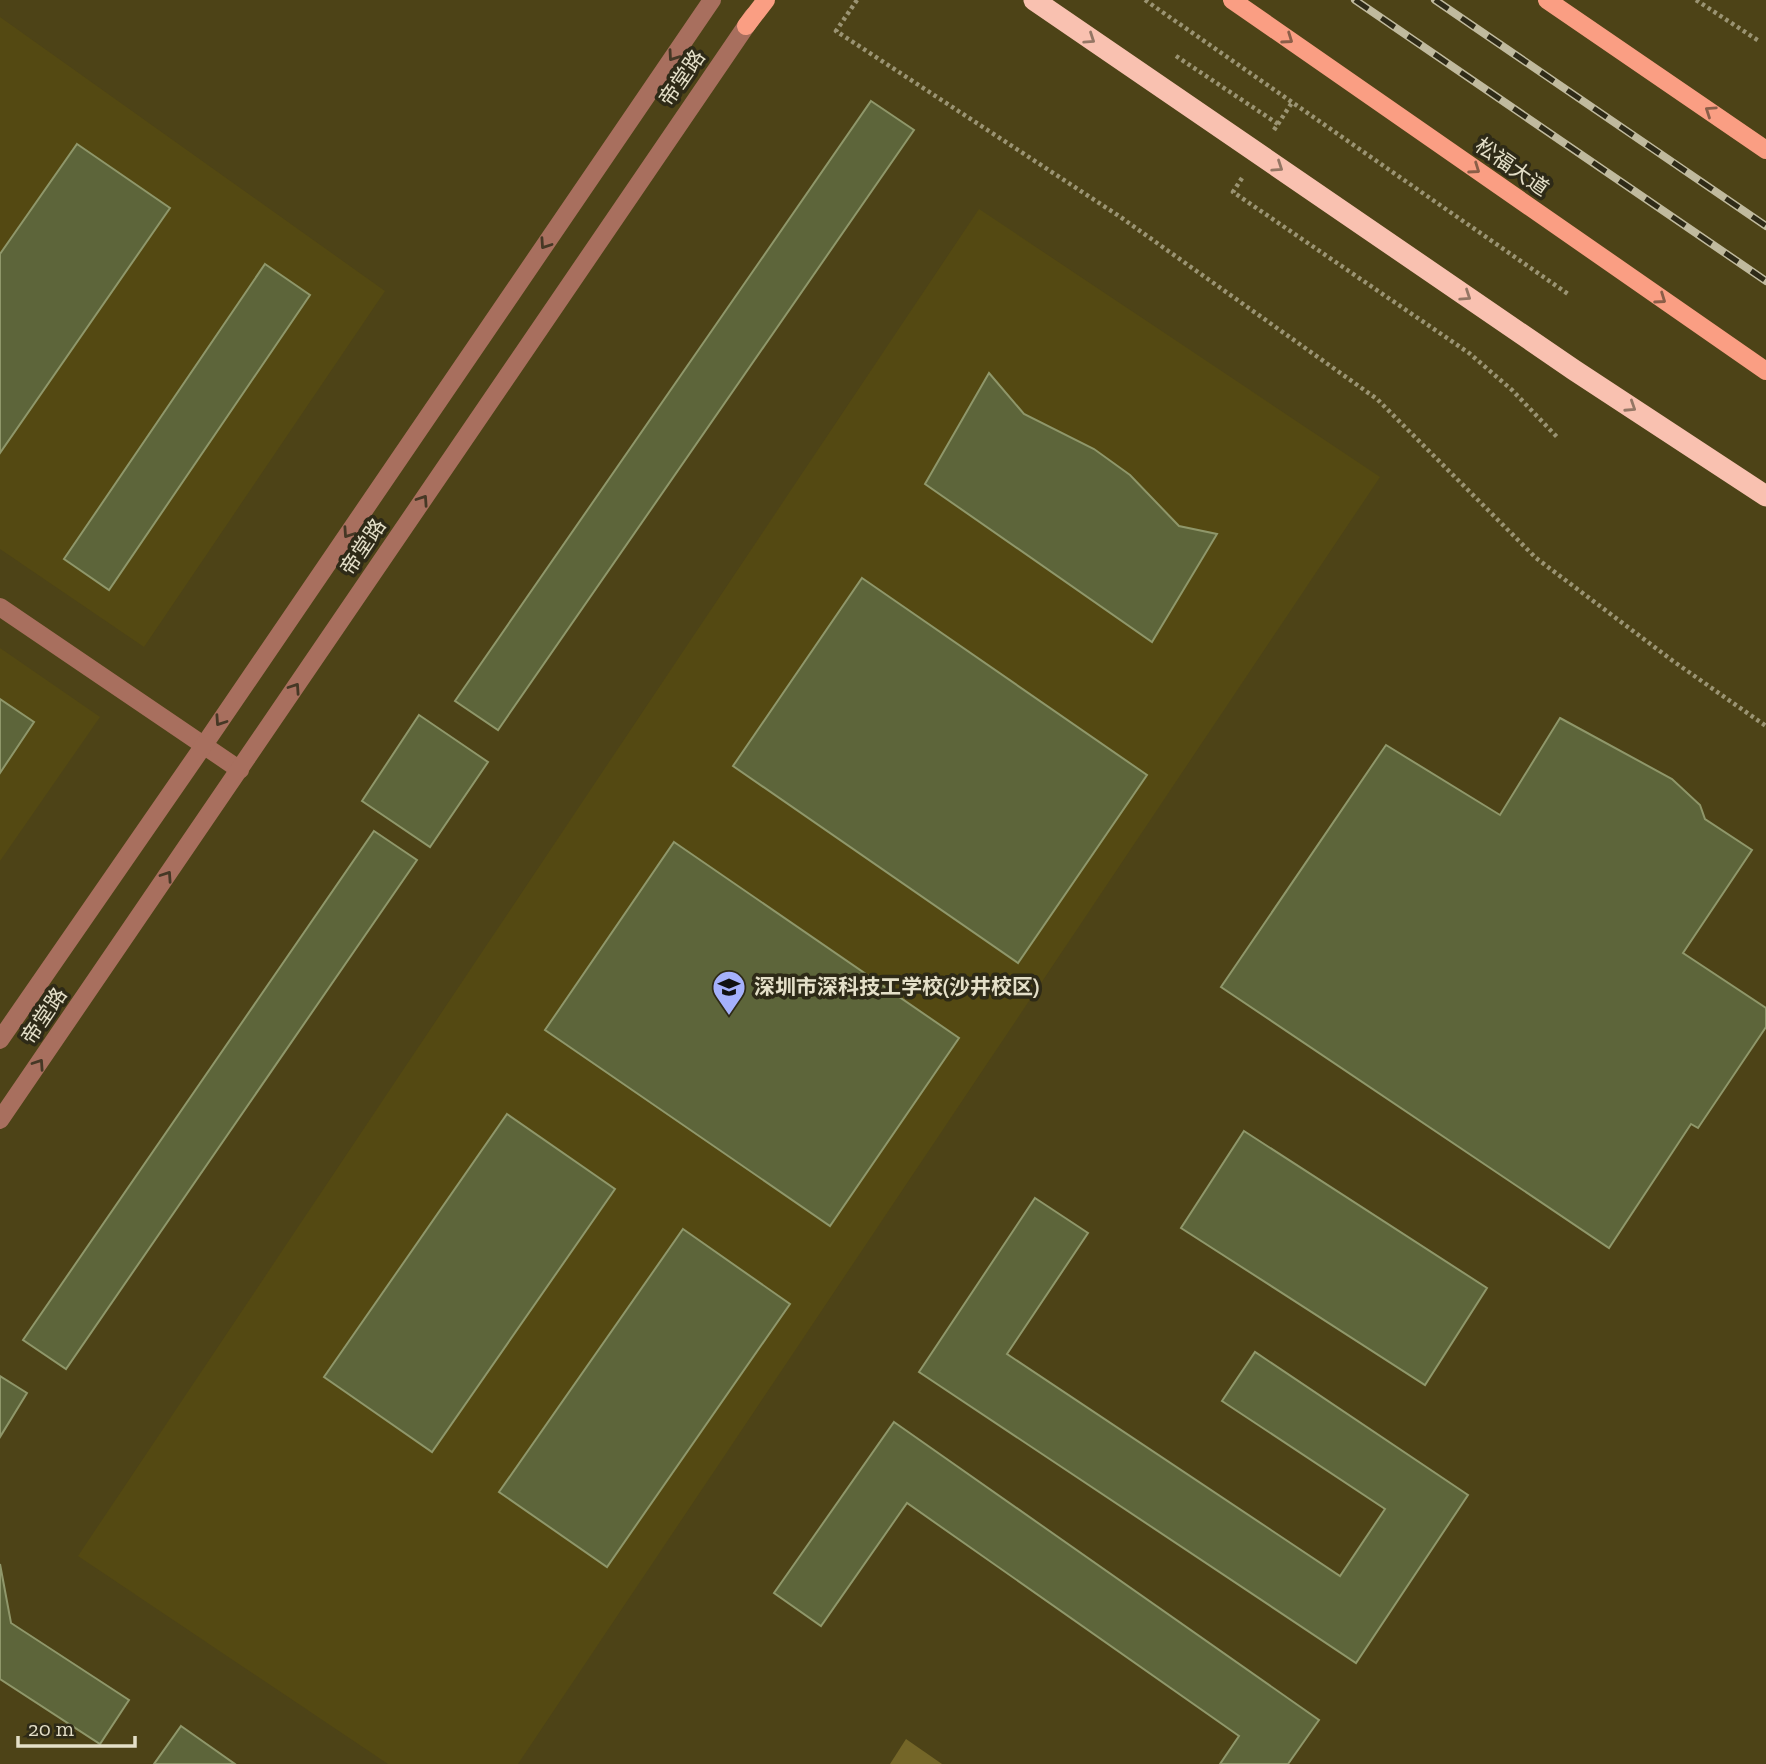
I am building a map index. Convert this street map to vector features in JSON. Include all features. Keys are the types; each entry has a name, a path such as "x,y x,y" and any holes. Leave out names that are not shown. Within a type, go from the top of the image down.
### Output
{"highway":[{"path":"1034,0 1574,370 1766,496"}],"main road":[{"path":"746,26 765,0"},
{"name":"松福大道","path":"1232,0 1766,371"},
{"path":"1547,0 1766,150"}],"street":[{"name":"帝堂路","path":"0,1040 712,0"},
{"name":"帝堂路","path":"0,1120 746,26"},
{"path":"0,607 240,770"}],"path":[{"path":"857,0 836,31 1119,216 1377,399 1536,558 1673,661 1766,726"},
{"path":"1145,0 1568,294"},
{"path":"1696,0 1759,41"},
{"path":"1176,56 1278,124"},
{"path":"1270,135 1293,101"},
{"path":"1248,169 1233,192 1469,353 1512,390 1557,437"}],"shaded area":[{"path":"0,17 385,291 144,647 0,549"},
{"name":"深圳市深科技工学校(沙井校区)","path":"979,209 1380,477 518,1764 388,1764 78,1556"},
{"path":"0,648 100,717 0,861"},
{"path":"906,1739 942,1764 890,1764"}],"building":[{"path":"871,101 914,130 498,730 455,701"},
{"path":"77,144 170,208 0,453 0,254"},
{"path":"265,264 310,295 109,590 64,559"},
{"path":"989,373 1024,414 1094,449 1130,475 1179,526 1217,534 1152,642 925,484"},
{"path":"862,578 1147,775 1018,963 733,766"},
{"path":"0,699 34,722 0,773"},
{"path":"419,715 488,762 430,847 362,801"},
{"path":"1560,718 1672,779 1700,805 1705,819 1752,850 1683,953 1766,1008 1766,1027 1698,1128 1691,1124 1609,1248 1221,987 1386,745 1500,815"},
{"path":"374,831 417,860 66,1369 23,1340"},
{"path":"674,842 959,1038 830,1226 545,1030"},
{"path":"507,1114 615,1189 432,1452 324,1377"},
{"path":"1244,1131 1487,1288 1425,1385 1181,1228"},
{"path":"1035,1198 1088,1233 1007,1354 1340,1576 1385,1509 1222,1401 1255,1352 1468,1495 1356,1663 919,1372"},
{"path":"683,1229 790,1304 607,1567 499,1492"},
{"path":"0,1376 27,1393 0,1437"},
{"path":"894,1422 1319,1720 1288,1764 1220,1764 1239,1736 907,1503 821,1626 774,1593"},
{"path":"0,1564 11,1623 129,1700 100,1744 0,1679"},
{"path":"181,1726 235,1764 154,1764"}],"railway":[{"path":"1355,0 1766,281"},
{"path":"1435,0 1766,226"}],"place":[{"name":"深圳市深科技工学校(沙井校区)","path":"729,1017"}]}
